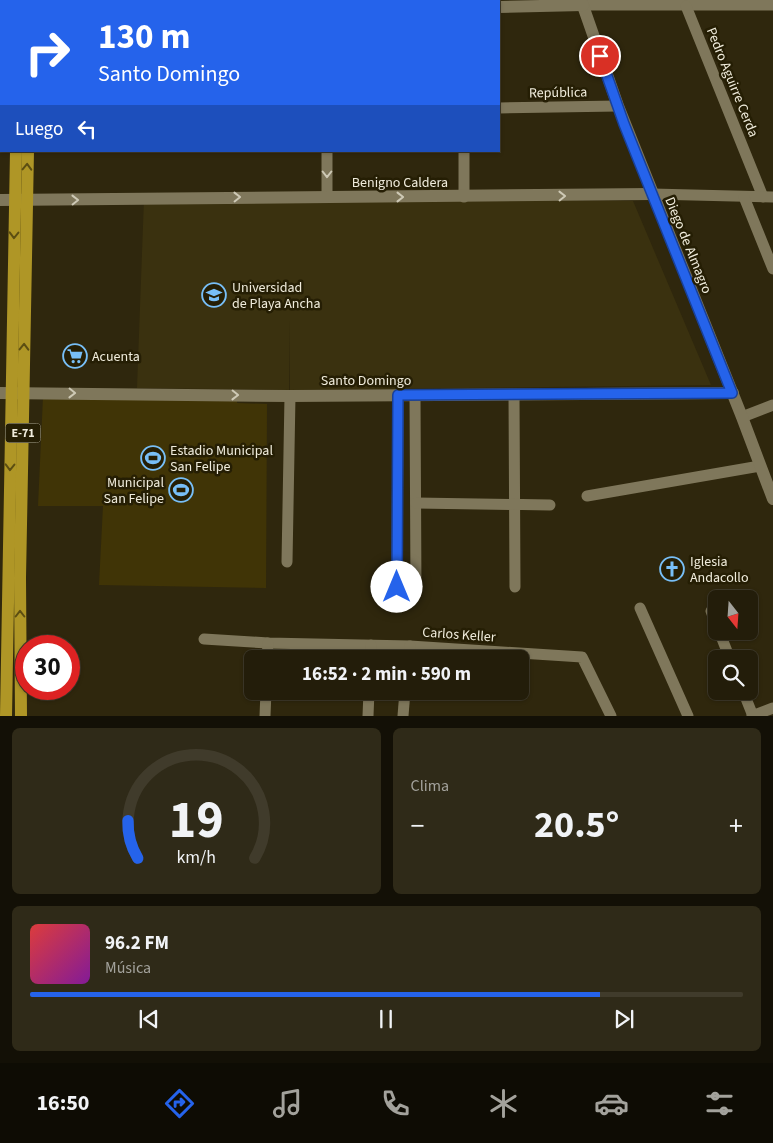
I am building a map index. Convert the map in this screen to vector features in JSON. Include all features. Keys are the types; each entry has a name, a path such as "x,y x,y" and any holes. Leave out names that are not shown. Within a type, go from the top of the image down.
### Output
{"main road":[{"name":"E-71","path":"16,152 20,200"},
{"name":"E-71","path":"6,716 12,392 20,200 28,152"},
{"name":"E-71","path":"10,578 20,716"}],"street":[{"path":"500,7 582,3 671,3 686,6 738,3 773,5"},
{"name":"Diego de Almagro","path":"582,3 618,106 760,466 770,485 773,499"},
{"name":"Pedro Aguirre Cerda","path":"686,6 768,197"},
{"name":"República","path":"500,108 618,106"},
{"path":"327,152 327,196"},
{"path":"464,152 464,197"},
{"name":"Benigno Caldera","path":"0,200 652,194 768,197"},
{"path":"744,197 773,269"},
{"name":"Santo Domingo","path":"12,392 290,396 732,393"},
{"path":"397,587 398,395"},
{"path":"416,395 416,590"},
{"path":"514,395 515,587"},
{"path":"287,562 290,396"},
{"path":"742,417 773,405"},
{"path":"587,496 760,466"},
{"path":"416,503 550,505"},
{"path":"640,608 688,716"},
{"name":"Carlos Keller","path":"204,639 268,643 410,646 582,657 611,716"},
{"path":"268,643 268,650"},
{"path":"372,645 372,650"},
{"path":"410,646 410,650"},
{"path":"265,716 266,700"},
{"path":"368,716 369,700"},
{"path":"403,716 405,700"},
{"path":"747,700 753,715 773,708"}],"shaded area":[{"path":"144,199 633,201 711,385 290,390 289,319 289,390 137,388"},
{"name":"Estadio Municipal San Felipe","path":"237,396 237,403 267,404 266,588 99,585 103,506 38,506 43,397"}],"place":[{"name":"Universidad de Playa Ancha","path":"214,295"},
{"name":"Acuenta","path":"75,356"},
{"name":"Estadio Municipal San Felipe","path":"153,458"},
{"name":"Municipal San Felipe","path":"181,490"},
{"name":"Iglesia Andacollo","path":"672,569"}],"route":[{"path":"397,587 398,395 732,393 624,124 600,56"}]}
